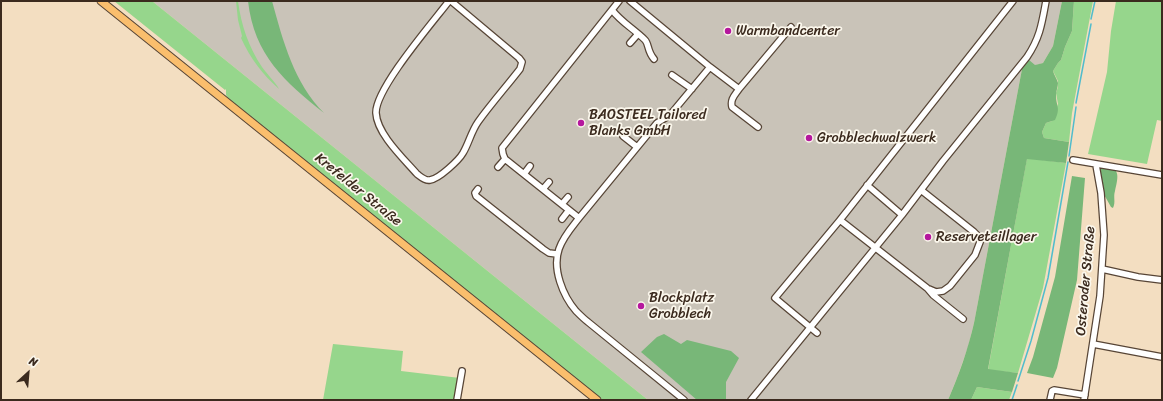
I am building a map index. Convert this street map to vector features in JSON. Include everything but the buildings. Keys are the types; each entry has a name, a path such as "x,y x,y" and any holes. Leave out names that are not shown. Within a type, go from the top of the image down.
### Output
{"main road":[{"name":"Krefelder Straße","path":"94,1 590,400"},
{"name":"Krefelder Straße","path":"101,1 597,400"}],"street":[{"path":"450,1 522,62 520,69 478,122 464,152 459,159 435,179 427,180 417,174 390,143 380,128 376,113 379,98 394,73 450,1"},
{"path":"579,218 505,159 502,148 619,1"},
{"path":"630,1 739,89"},
{"path":"817,333 775,298 840,220 1013,1"},
{"path":"751,400 902,215 1027,57 1036,44 1042,24 1046,1"},
{"path":"612,10 618,17 647,41 649,53 654,59"},
{"path":"758,127 732,106 732,98 791,27"},
{"path":"630,43 638,34"},
{"path":"684,400 576,311 567,297 560,281 557,267 557,254 564,238 637,147 657,123 670,115 710,67"},
{"path":"672,75 692,89"},
{"path":"623,136 637,147"},
{"path":"498,167 505,159"},
{"path":"1073,160 1162,175"},
{"name":"Osteroder Straße","path":"1084,397 1093,344 1102,269 1104,222 1096,165"},
{"path":"524,174 530,166"},
{"path":"543,189 549,182"},
{"path":"867,185 902,215"},
{"path":"478,189 475,193 476,196 542,249 548,253 557,254"},
{"path":"921,190 974,232 978,236 980,242 975,255 950,286 943,291 936,292 927,288"},
{"path":"562,204 568,197"},
{"path":"562,219 569,210"},
{"path":"840,220 927,288 933,295 963,319"},
{"path":"542,249 544,242"},
{"path":"1102,269 1137,277 1162,280"},
{"path":"1093,344 1162,357"},
{"path":"457,400 462,371"},
{"path":"1050,400 1052,391 1054,390 1084,397"}],"shaded area":[{"path":"152,1 1062,1 1053,46 1043,63 1022,69 974,323 968,347 948,400 648,400"}],"green space":[{"path":"114,1 152,1 648,400 602,400 229,99 226,95 226,89 225,90"},
{"path":"236,1 238,1 243,27 249,44 262,67 279,89 257,66 241,38 242,36 238,20"},
{"path":"248,1 272,1 285,46 297,75 314,101 324,113 284,78 264,52 251,20"},
{"path":"1062,1 1074,1 1072,31 1061,60 1053,71 1058,83 1056,95 1058,110 1057,116 1055,120 1046,123 1042,132 1044,138 1069,142 1066,163 1027,159 988,369 1018,373 1012,392 977,387 971,400 948,400 963,362 974,323 1022,69 1029,60 1035,65 1043,63 1053,46"},
{"path":"1074,1 1093,1 1072,113 1069,142 1044,138 1042,132 1046,123 1052,121 1058,104 1056,93 1058,81 1053,71 1061,60 1072,31"},
{"path":"1116,1 1162,1 1162,121 1157,120 1147,164 1088,154 1107,72"},
{"path":"1027,158 1066,163 1043,288 1018,373 988,370"},
{"path":"1101,168 1112,168 1117,174 1113,208 1102,191 1099,173"},
{"path":"1072,176 1085,178 1077,280 1057,368 1053,378 1027,373 1033,357 1055,277"},
{"path":"664,334 681,344 687,340 731,351 739,358 726,382 726,400 697,400 641,352 657,337"},
{"path":"333,344 403,351 401,371 460,378 455,400 323,400"},
{"path":"977,387 1012,392 1009,400 971,400"}],"waterway":[{"path":"1091,19 1095,1"},
{"path":"1076,103 1091,24"},
{"path":"1069,156 1076,107"},
{"path":"1018,381 1031,341 1048,278 1068,162"},
{"path":"1012,400 1017,385"}],"place":[{"name":"Warmbandcenter","path":"728,31"},
{"name":"BAOSTEEL Tailored Blanks GmbH","path":"581,123"},
{"name":"Grobblechwalzwerk","path":"809,138"},
{"name":"Reserveteillager","path":"928,237"},
{"name":"Blockplatz Grobblech","path":"641,306"}]}
